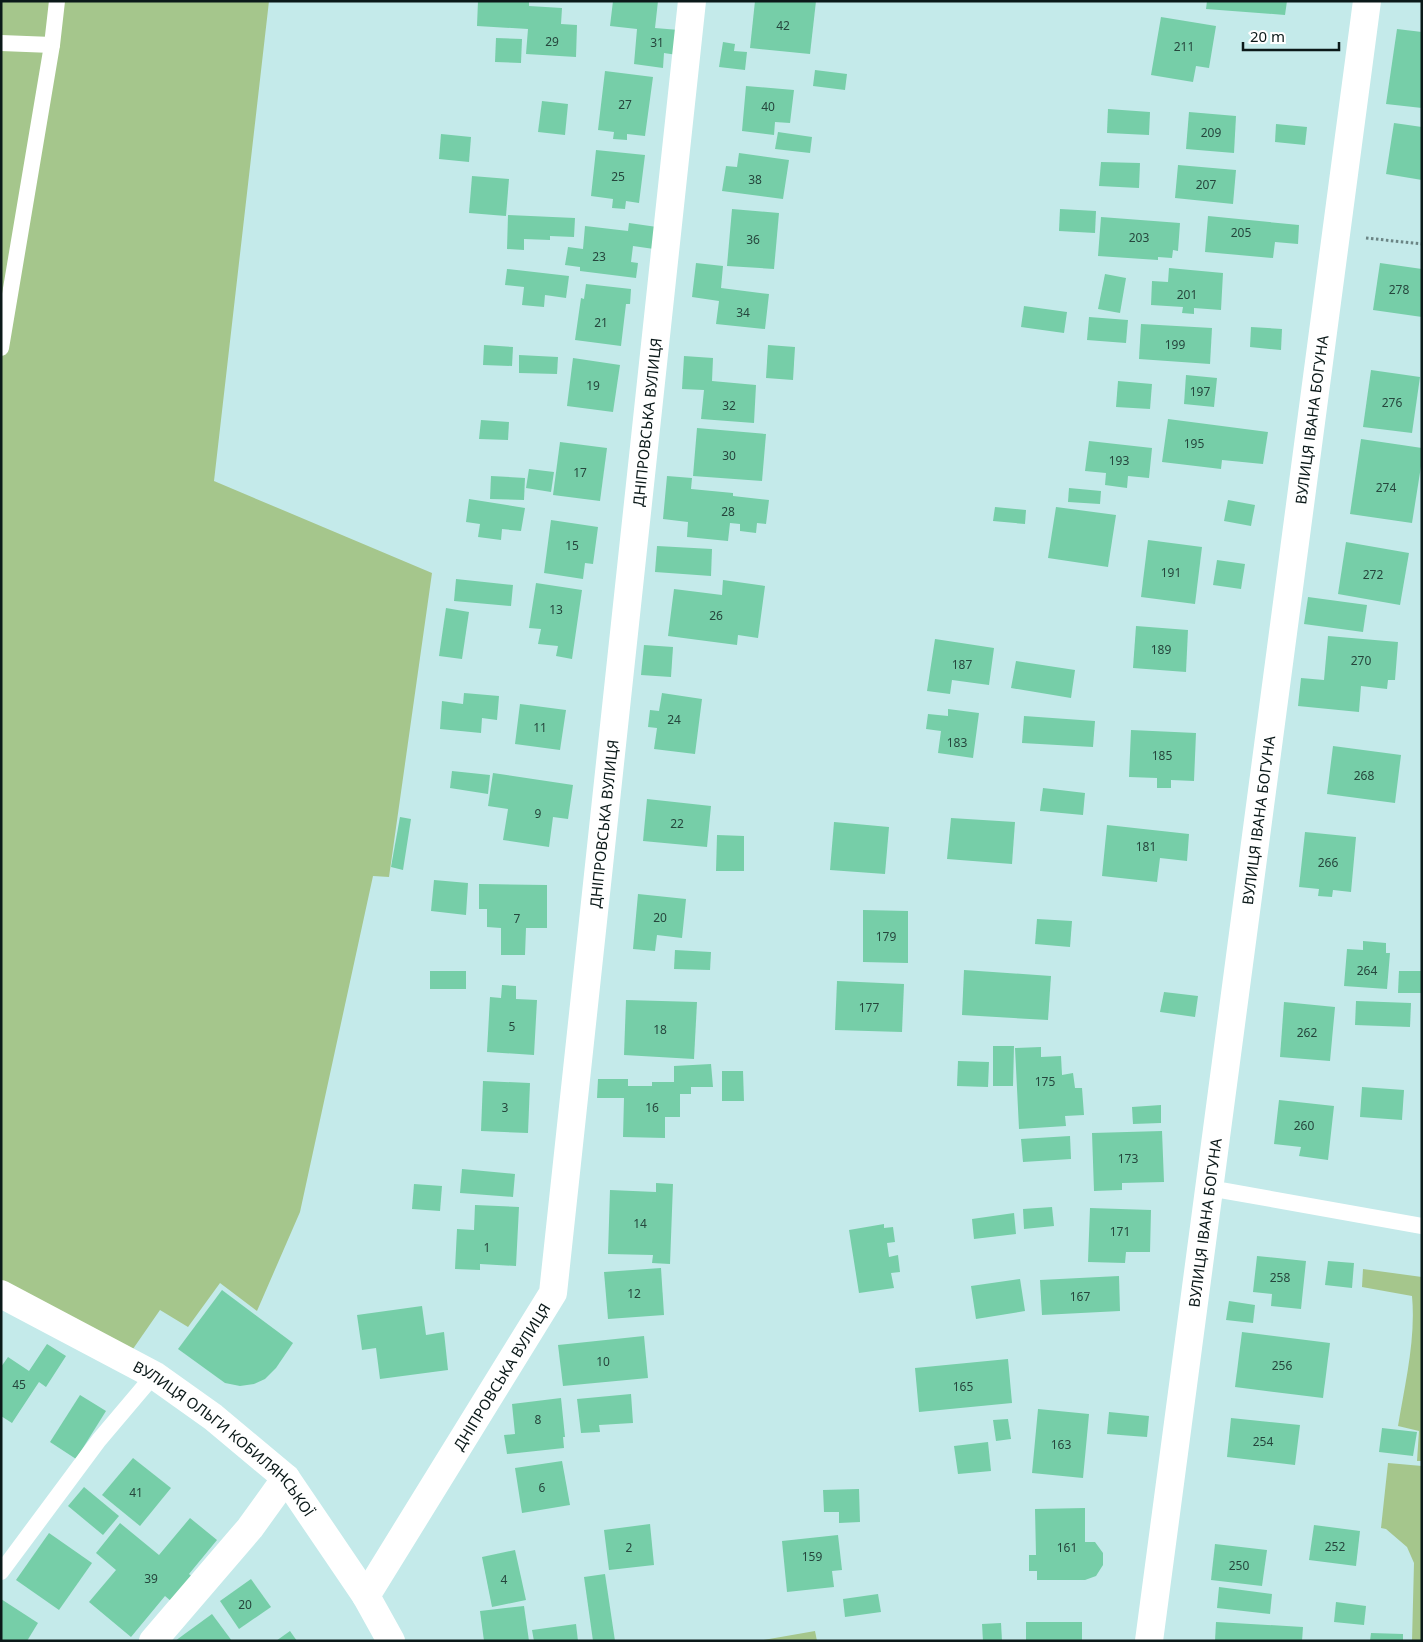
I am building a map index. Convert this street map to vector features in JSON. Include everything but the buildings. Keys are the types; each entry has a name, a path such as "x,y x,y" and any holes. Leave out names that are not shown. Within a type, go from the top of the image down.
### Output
{"street":[{"name":"ДНІПРОВСЬКА ВУЛИЦЯ","path":"366,1596 553,1294 692,1"},
{"name":"ВУЛИЦЯ ІВАНА БОГУНА","path":"1149,1641 1367,1"},
{"name":"ВУЛИЦЯ ОЛЬГИ КОБИЛЯНСЬКОЇ","path":"1,1294 154,1375 213,1417 286,1478 366,1596 391,1641"},
{"path":"154,1641 250,1528 286,1478"}],"lane":[{"path":"2,341 52,45 57,1"},
{"path":"1,43 52,45"},
{"path":"1209,1188 1422,1226"},
{"path":"1,1572 100,1440 154,1375"}],"path":[{"path":"1336,234 1422,244"}],"green space":[{"path":"1,1 269,1 214,481 432,573 389,877 373,876 300,1212 257,1311 220,1283 188,1327 160,1310 126,1359 1,1294"},
{"path":"1363,1269 1422,1277 1422,1461 1417,1461 1419,1431 1398,1426 1411,1345 1412,1296 1362,1287"},
{"path":"1388,1463 1422,1466 1422,1641 1412,1641 1414,1563 1407,1547 1386,1529 1381,1528"},
{"path":"815,1631 817,1641 757,1641"}]}
